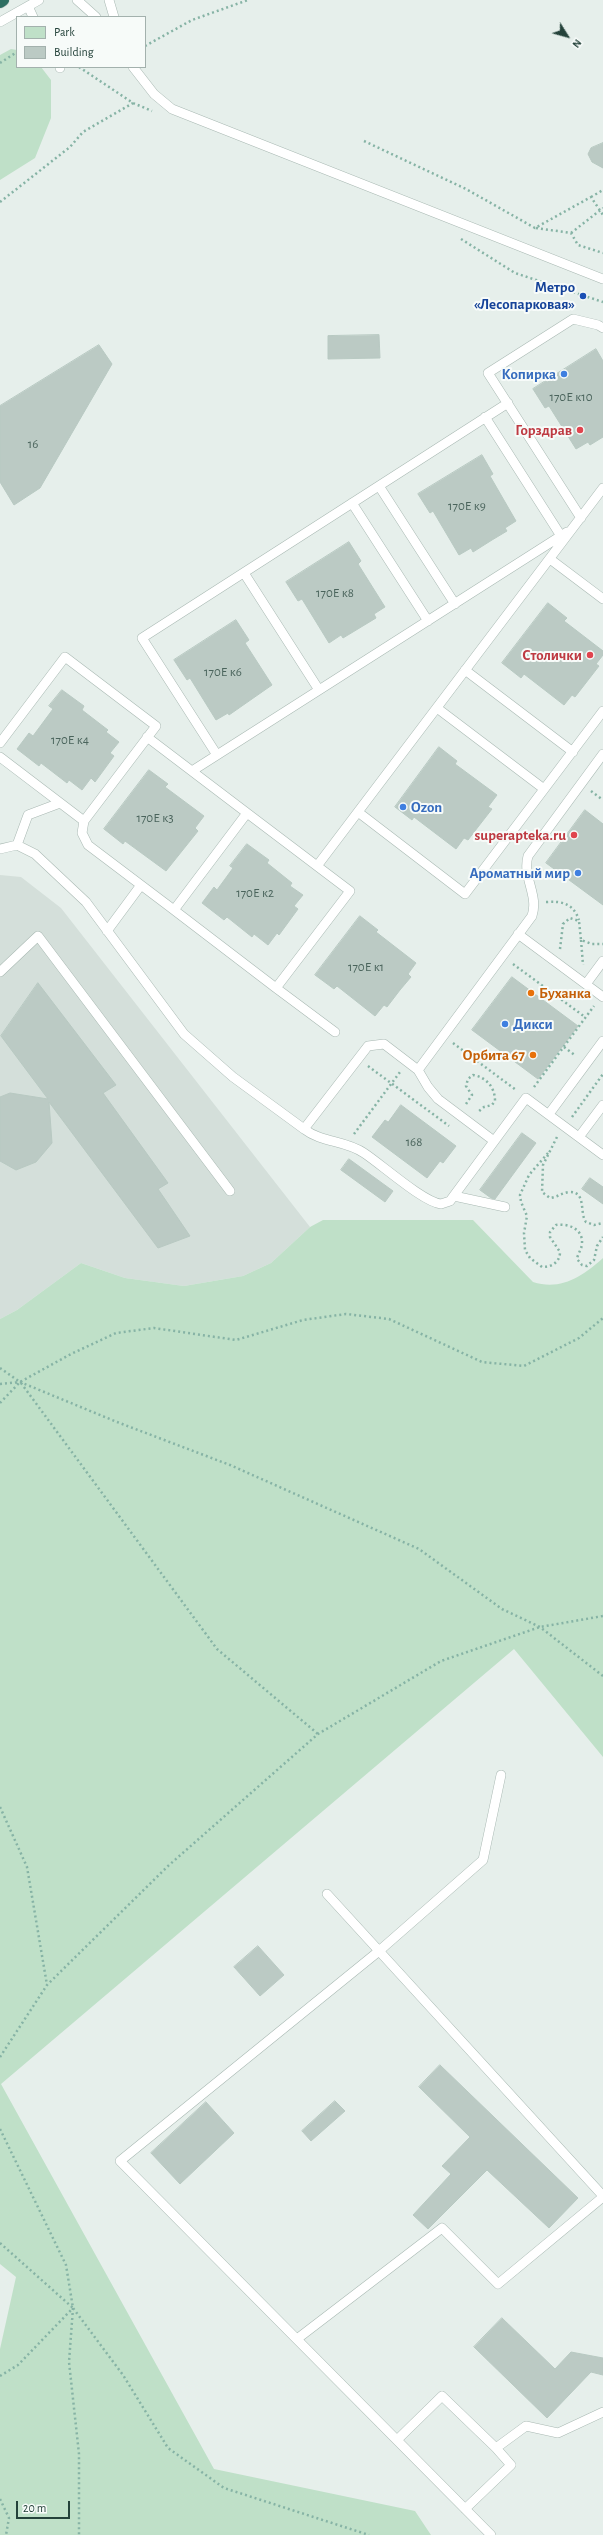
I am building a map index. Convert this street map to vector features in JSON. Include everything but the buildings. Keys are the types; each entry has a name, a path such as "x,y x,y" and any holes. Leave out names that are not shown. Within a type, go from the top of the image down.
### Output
{"lane":[{"path":"0,22 39,0"},
{"path":"77,0 95,16"},
{"path":"109,0 114,16"},
{"path":"28,6 33,16"},
{"path":"134,68 154,94 172,109 603,279"},
{"path":"581,518 488,373 573,319 598,325 603,328"},
{"path":"217,755 142,638 508,403"},
{"path":"485,417 561,536"},
{"path":"379,486 455,604"},
{"path":"317,866 603,488"},
{"path":"352,503 428,621"},
{"path":"192,771 573,529"},
{"path":"550,559 603,599"},
{"path":"244,573 319,690"},
{"path":"0,743 65,657 156,726 84,821 82,833 88,845 335,1032"},
{"path":"465,670 572,752"},
{"path":"437,708 544,789"},
{"path":"358,812 465,894 603,711"},
{"path":"147,737 350,891 276,988"},
{"path":"418,1070 532,916 535,903 526,876 528,856 603,754"},
{"path":"0,757 84,821"},
{"path":"17,845 28,815 60,803"},
{"path":"174,910 247,813"},
{"path":"0,849 17,845 35,854 86,902 184,1034 233,1077 316,1137 346,1144 365,1153 435,1204 446,1203 454,1196 526,1098 603,1155"},
{"path":"107,931 141,885"},
{"path":"518,934 602,996"},
{"path":"0,972 38,936 230,1191"},
{"path":"585,983 603,961"},
{"path":"548,1114 603,1041"},
{"path":"304,1129 357,1058 368,1046 384,1044 418,1070 431,1092 494,1141"},
{"path":"579,1137 603,1105"},
{"path":"454,1196 485,1199 505,1207"},
{"path":"491,2535 120,2161 379,1951 483,1860 501,1775"},
{"path":"297,2339 442,2228 498,2284 603,2197 327,1894"},
{"path":"397,2440 442,2396 496,2448 511,2465 465,2509"},
{"path":"496,2448 526,2426 558,2433 603,2412"}],"path":[{"path":"146,45 192,20 248,0"},
{"path":"0,63 16,53"},
{"path":"0,202 70,147 83,132 133,103"},
{"path":"364,141 466,189 535,228 571,233 603,208"},
{"path":"535,228 603,190"},
{"path":"591,197 598,211 603,215"},
{"path":"571,233 578,245 603,253"},
{"path":"515,273 603,302"},
{"path":"535,903 563,902 574,910 579,921 585,983"},
{"path":"555,962 561,944 564,922 570,918 579,921"},
{"path":"581,940 592,944 603,944"},
{"path":"502,956 585,1017"},
{"path":"443,1036 526,1098 602,996"},
{"path":"357,1058 450,1127"},
{"path":"346,1144 407,1062"},
{"path":"603,1074 565,1126 548,1153 529,1175 520,1195 520,1202 527,1214 524,1238 528,1256 542,1267 556,1262 560,1258 560,1252 551,1238 550,1232 556,1225 565,1224 573,1227 580,1235 582,1243 577,1259 582,1265 586,1266 594,1260 597,1246 603,1237"},
{"path":"459,1115 471,1096 466,1086 468,1079 473,1075 483,1079 491,1087 495,1101 492,1105 481,1108 470,1123"},
{"path":"548,1153 541,1178 543,1194 553,1198 570,1192 576,1194 581,1200 586,1222 594,1225 603,1223"},
{"path":"0,1403 20,1382 71,1354 116,1333 154,1328 236,1340 302,1320 346,1314 389,1319 482,1362 524,1366 579,1338 603,1318"},
{"path":"0,1368 20,1382 117,1422 230,1465 419,1548 502,1609 540,1627 603,1676"},
{"path":"0,1384 20,1382"},
{"path":"20,1382 216,1649 318,1734"},
{"path":"0,2057 47,1985 168,1866 318,1734 441,1661 540,1627 603,1616"},
{"path":"0,1807 27,1867 47,1985"},
{"path":"0,2129 66,2266 73,2308 69,2362 79,2454 79,2535"},
{"path":"0,2244 73,2308 123,2375 168,2448 224,2488 369,2535"},
{"path":"0,2376 18,2365 73,2308"},
{"path":"0,2500 9,2518 6,2535"}],"shaded area":[{"path":"0,875 21,877 61,908 310,1227 271,1263 243,1276 184,1286 125,1278 81,1263 17,1310 0,1319"}],"green space":[{"path":"11,49 16,50 16,68 42,68 51,80 51,118 35,158 0,180 0,55"},
{"path":"323,1220 473,1220 533,1282 543,1284 553,1285 571,1280 588,1271 603,1258 603,1757 514,1649 1,2084 214,2469 415,2511 431,2535 0,2535 0,2349 16,2277 0,2264 0,1319 17,1310 81,1263 125,1278 184,1286 243,1276 271,1263 310,1227"}],"place":[{"name":"Метро «Лесопарковая»","path":"583,296"},
{"name":"Копирка","path":"564,374"},
{"name":"Горздрав","path":"580,430"},
{"name":"Столички","path":"590,655"},
{"name":"Ozon","path":"403,807"},
{"name":"superapteka.ru","path":"574,835"},
{"name":"Ароматный мир","path":"578,873"},
{"name":"Буханка","path":"531,993"},
{"name":"Дикси","path":"505,1024"},
{"name":"Орбита 67","path":"533,1055"}]}
